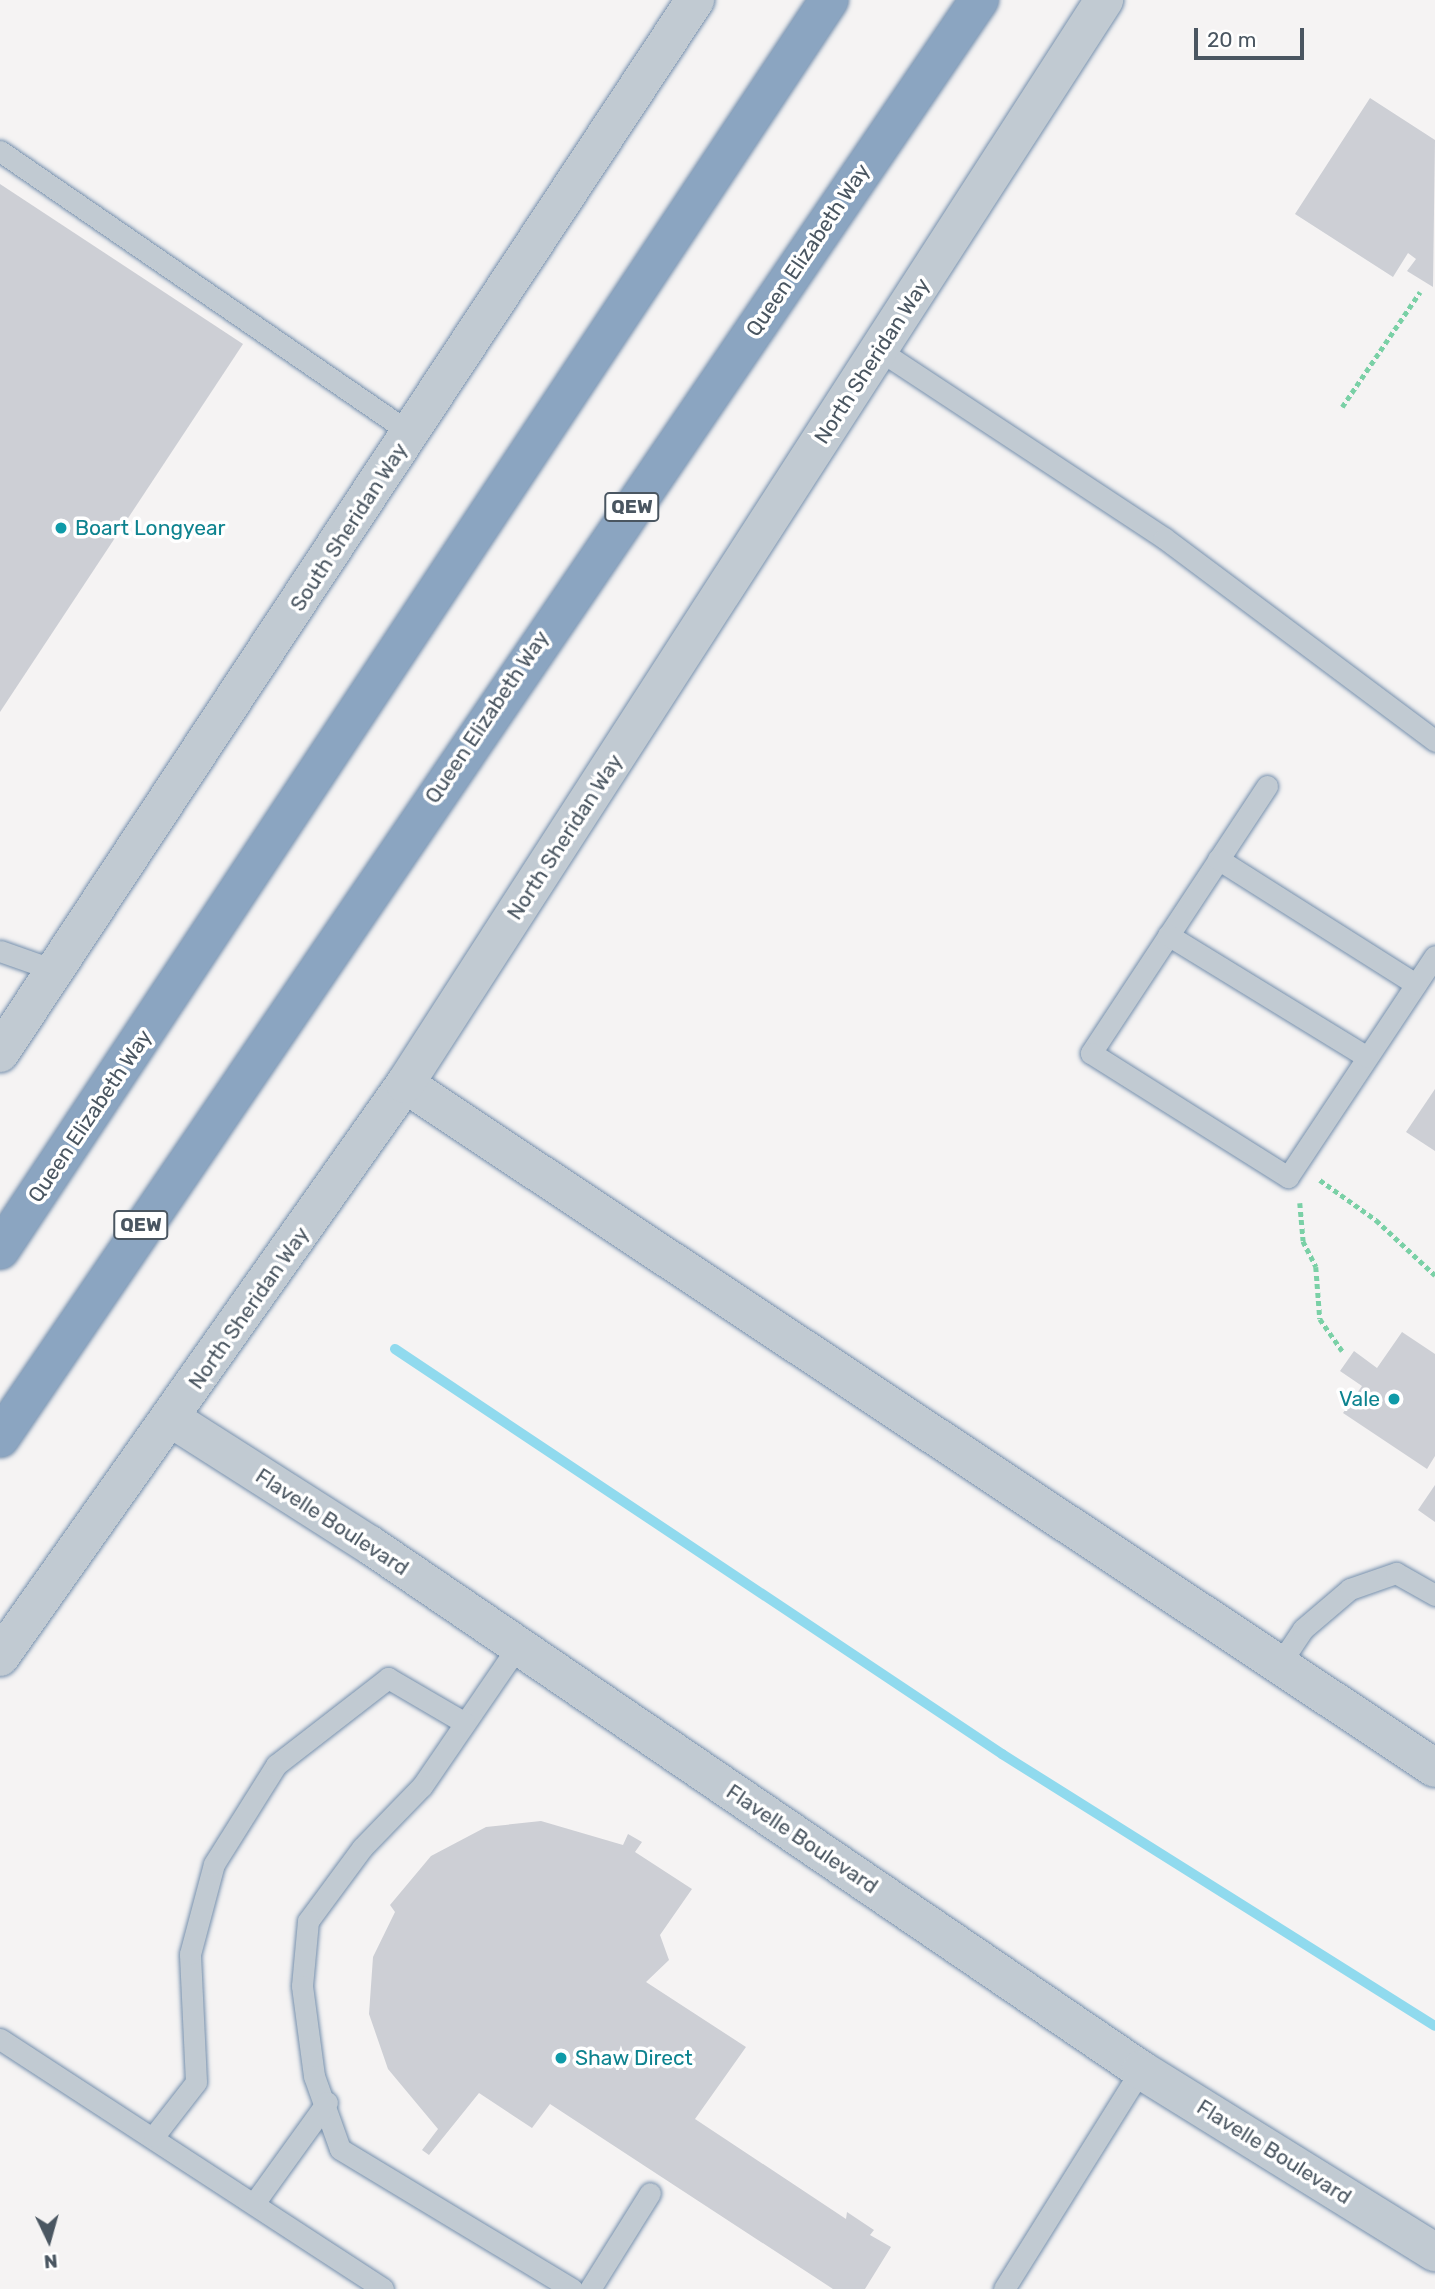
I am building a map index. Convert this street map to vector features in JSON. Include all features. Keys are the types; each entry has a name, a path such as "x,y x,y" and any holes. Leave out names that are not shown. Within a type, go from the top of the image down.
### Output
{"highway":[{"name":"Queen Elizabeth Way","path":"0,1250 829,0"},
{"name":"Queen Elizabeth Way","path":"0,1438 979,0"}],"street":[{"name":"South Sheridan Way","path":"0,1053 695,0"},
{"name":"North Sheridan Way","path":"0,1657 36,1599 172,1419 405,1084 1104,0"},
{"path":"405,1084 1435,1768"},
{"name":"Flavelle Boulevard","path":"172,1419 518,1646 1141,2070 1435,2252"}],"lane":[{"path":"0,151 411,433"},
{"path":"878,350 1164,538 1435,741"},
{"path":"1267,786 1091,1053 1288,1177 1435,956"},
{"path":"1218,859 1416,984"},
{"path":"1168,935 1367,1058"},
{"path":"0,951 54,970"},
{"path":"1279,1665 1303,1629 1350,1589 1396,1573 1435,1595"},
{"path":"518,1646 422,1786 362,1848 308,1921 302,1986 314,2076 327,2102 340,2149 572,2289"},
{"path":"154,2136 196,2082 190,1954 214,1864 276,1765 388,1678 465,1723"},
{"path":"0,2039 154,2136 383,2289"},
{"path":"1004,2289 1141,2070"},
{"path":"255,2202 327,2102"},
{"path":"590,2289 650,2193"}],"path":[{"path":"1342,407 1420,292"},
{"path":"1297,1164 1376,1220 1435,1275"},
{"path":"1297,1164 1303,1241 1316,1267 1320,1319 1342,1351"}],"building":[{"path":"1370,98 1435,140 1433,287 1407,271 1416,259 1408,253 1393,277 1295,214"},
{"name":"Boart Longyear","path":"0,184 243,344 0,712"},
{"path":"1435,1089 1435,1151 1406,1132"},
{"name":"Vale","path":"1402,1332 1435,1354 1435,1456 1427,1469 1343,1413 1362,1386 1340,1371 1354,1351 1377,1368"},
{"path":"1435,1485 1435,1522 1418,1510"},
{"name":"Shaw Direct","path":"541,1821 623,1845 628,1834 642,1842 635,1852 692,1889 660,1935 669,1960 646,1982 746,2047 695,2119 846,2219 847,2212 874,2230 870,2235 891,2247 865,2289 833,2289 550,2104 532,2128 479,2093 429,2155 422,2150 438,2129 388,2069 369,2014 373,1957 395,1912 390,1905 431,1856 486,1827"}],"waterway":[{"path":"395,1349 1002,1754 1435,2026"}],"place":[{"name":"Boart Longyear","path":"61,528"},
{"name":"Vale","path":"1394,1399"},
{"name":"Shaw Direct","path":"561,2058"}]}
